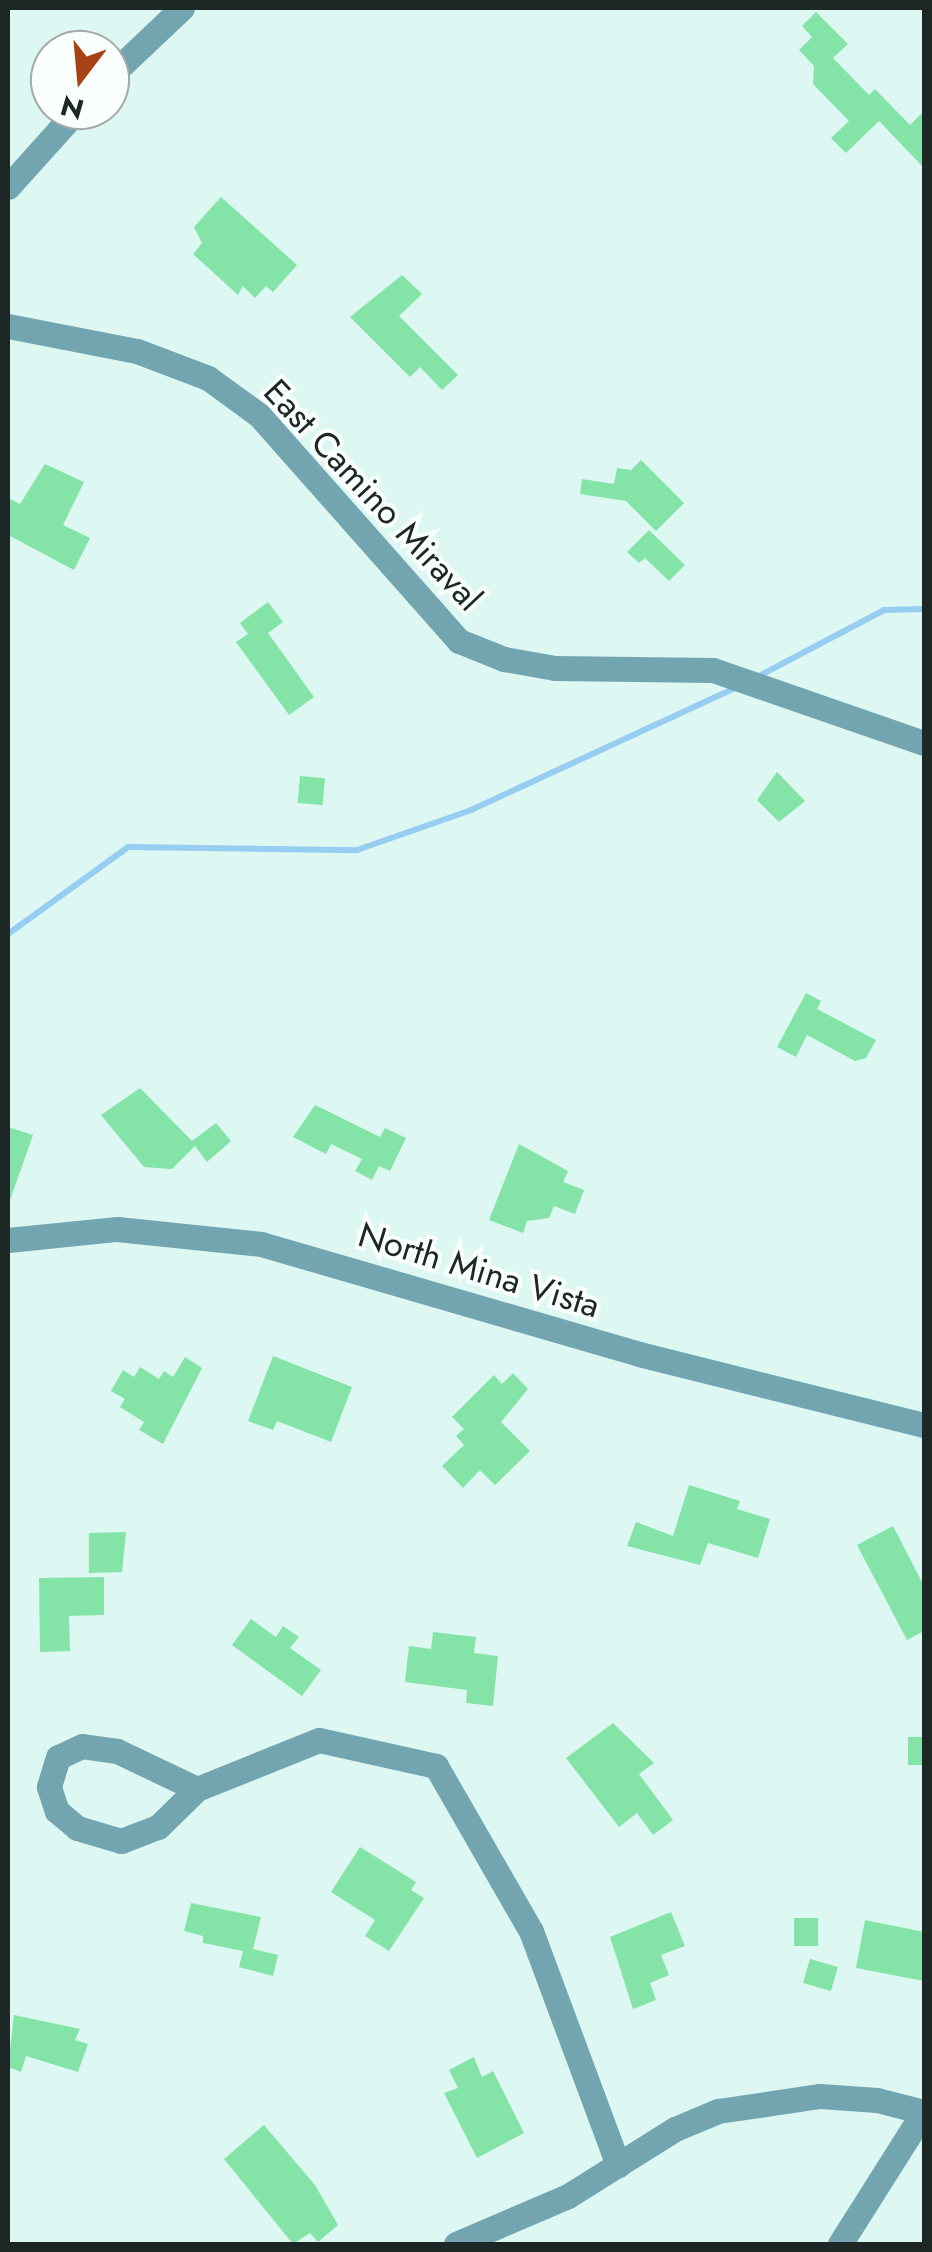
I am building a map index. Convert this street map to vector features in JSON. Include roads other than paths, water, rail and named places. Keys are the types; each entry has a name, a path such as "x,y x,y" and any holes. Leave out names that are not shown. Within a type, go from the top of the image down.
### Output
{"street":[{"path":"130,57 182,8"},
{"path":"8,188 59,130"},
{"name":"East Camino Miraval","path":"8,326 137,351 208,378 258,415 459,641 504,659 555,668 713,670 924,743"},
{"name":"North Mina Vista","path":"8,1240 117,1228 261,1244 639,1354 924,1425"},
{"path":"197,1789 117,1750 82,1746 58,1757 50,1787 56,1811 77,1828 121,1841 158,1827 197,1789 319,1740 436,1766 531,1931 618,2165"},
{"path":"456,2244 538,2212 695,2120 744,2104 846,2097 924,2112 840,2244"}],"waterway":[{"path":"759,676 884,610 924,609"},
{"path":"8,934 128,847 357,850 471,810 739,686"}]}
